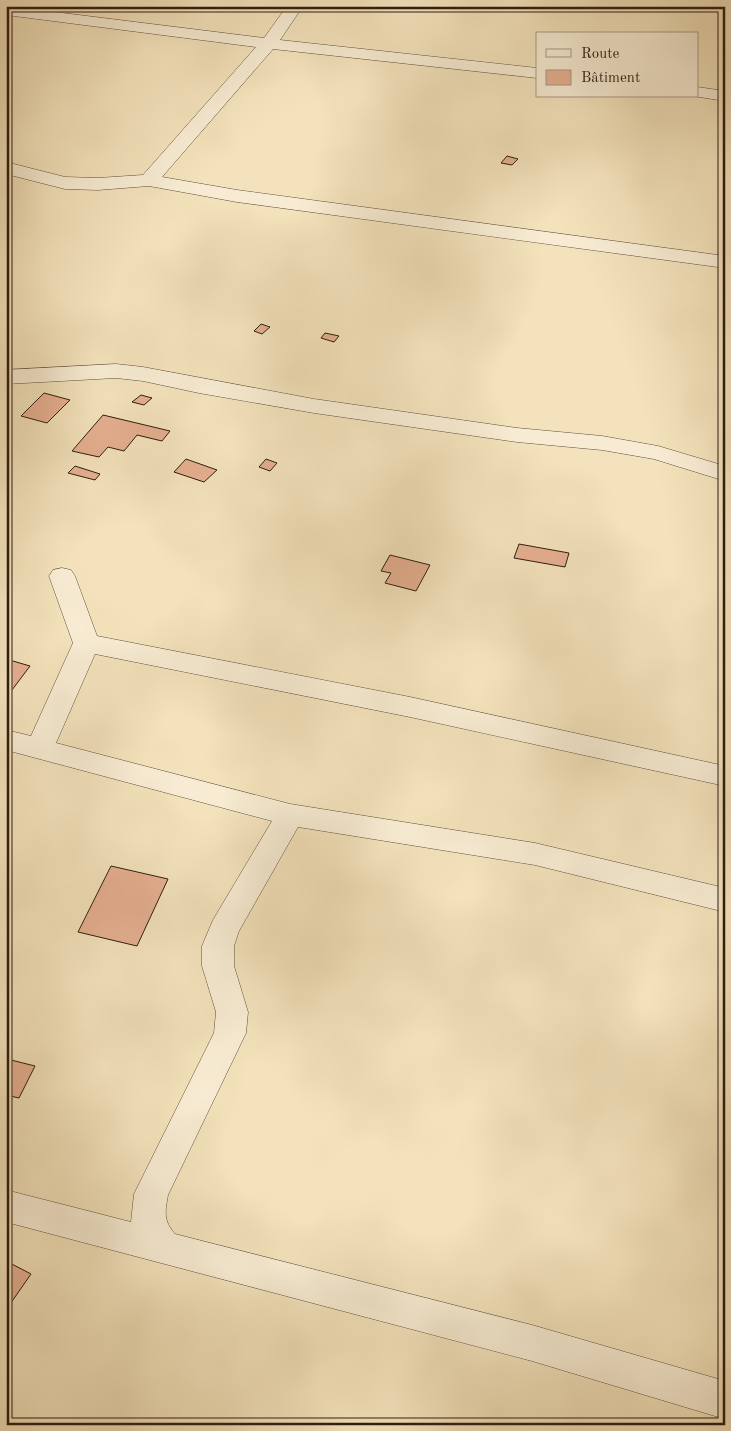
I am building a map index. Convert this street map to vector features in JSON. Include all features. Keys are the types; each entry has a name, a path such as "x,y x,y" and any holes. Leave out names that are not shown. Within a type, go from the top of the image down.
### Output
{"street":[{"path":"149,180 270,42 295,6"},
{"path":"6,10 183,34 270,42 536,73"},
{"path":"698,92 725,96"},
{"path":"6,168 35,177 65,183 98,184 149,180 237,196 725,262"},
{"path":"6,377 116,371 143,374 200,386 380,416 517,435 602,443 658,453 725,474"},
{"path":"39,749 86,643 62,576"},
{"path":"86,643 400,705 725,776"},
{"path":"6,740 290,815 460,840 535,854 725,900"},
{"path":"165,1248 151,1233 146,1214 151,1194 230,1033 232,1012 218,966 218,946 224,929 290,815"},
{"path":"6,1206 532,1343 725,1400"}],"building":[{"path":"507,156 518,159 512,165 501,163"},
{"path":"261,324 270,327 262,334 254,331"},
{"path":"325,333 339,336 334,342 321,338"},
{"path":"44,393 70,400 47,423 21,416"},
{"path":"141,395 152,398 144,405 132,402"},
{"path":"103,415 170,431 162,441 137,435 124,451 108,447 99,457 72,451"},
{"path":"186,459 217,470 204,482 174,472"},
{"path":"266,459 277,463 270,471 259,467"},
{"path":"75,466 100,474 95,480 68,473"},
{"path":"519,544 569,553 565,567 514,558"},
{"path":"390,555 430,565 416,591 385,583 391,573 381,571"},
{"path":"6,659 30,666 6,698"},
{"path":"111,866 168,879 137,946 78,932"},
{"path":"7,1059 35,1066 19,1098 6,1095"},
{"path":"6,1261 31,1274 6,1310"}]}
